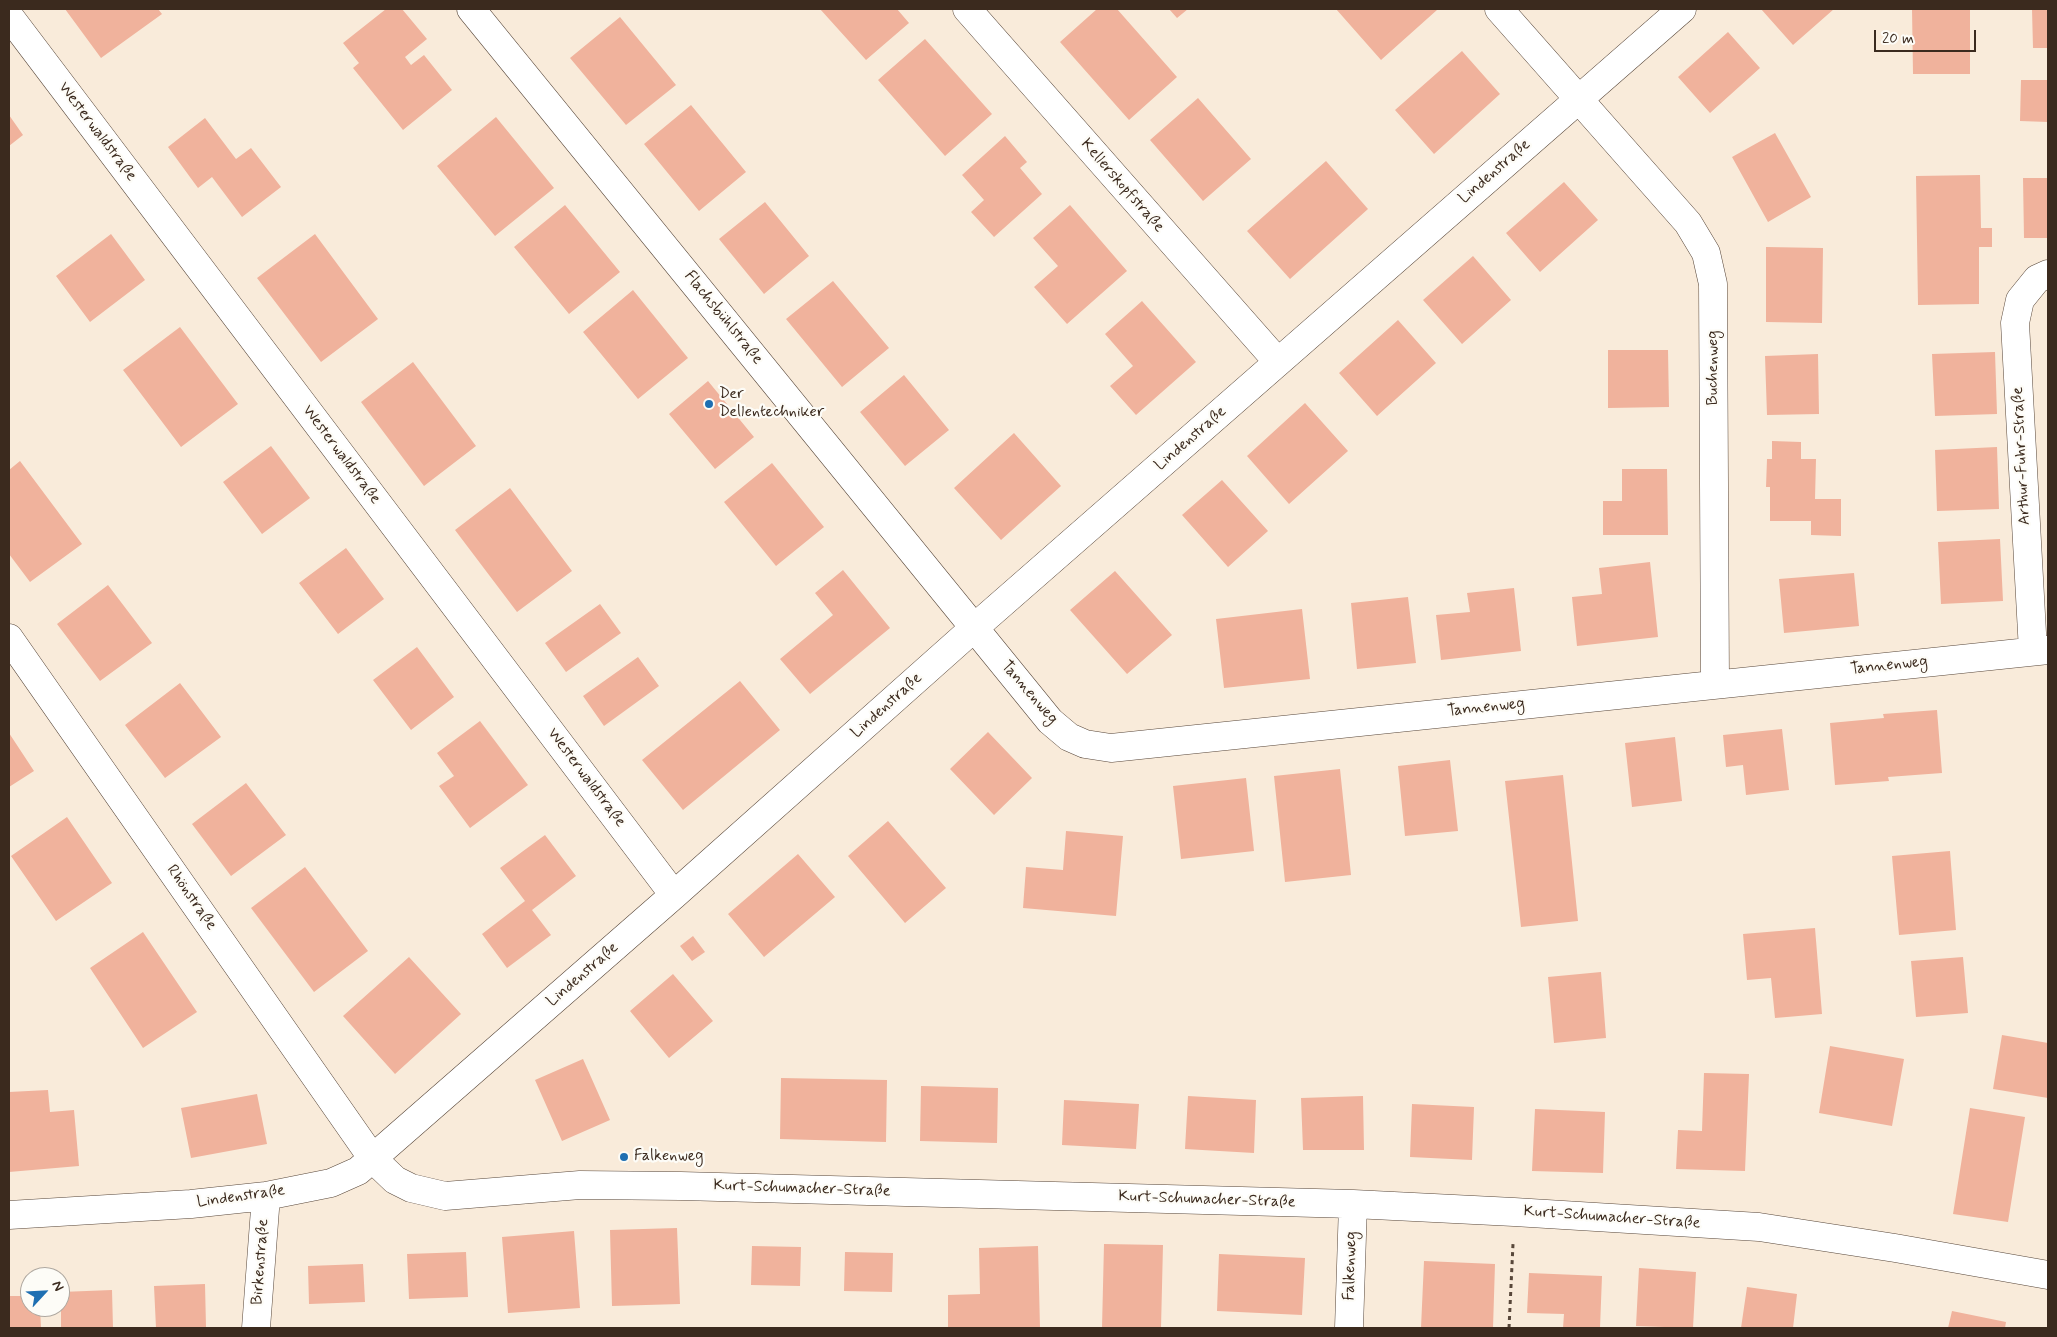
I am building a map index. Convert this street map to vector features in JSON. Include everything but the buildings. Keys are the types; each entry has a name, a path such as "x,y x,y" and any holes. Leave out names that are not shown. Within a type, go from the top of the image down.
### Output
{"street":[{"name":"Flachsbühlstraße","path":"471,9 974,628"},
{"name":"Kellerskopfstraße","path":"967,9 1278,362"},
{"name":"Buchenweg","path":"1499,9 1688,224 1706,253 1713,284 1715,684"},
{"name":"Lindenstraße","path":"9,1215 192,1204 266,1196 331,1183 358,1171 674,895 974,628 1682,9"},
{"name":"Westerwaldstraße","path":"9,16 674,895"},
{"name":"Arthur-Fuhr-Straße","path":"2041,650 2015,323 2020,300 2037,279 2048,274"},
{"name":"Tannenweg","path":"974,628 1050,721 1069,737 1085,744 1111,748 2041,650"},
{"name":"Rhönstraße","path":"9,638 373,1159"},
{"name":"Kurt-Schumacher-Straße","path":"373,1159 395,1180 411,1188 445,1196 580,1185 608,1185 1353,1204 1759,1227 1895,1248 2048,1275"},
{"name":"Birkenstraße","path":"256,1328 266,1196"},
{"name":"Falkenweg","path":"1349,1328 1353,1204"}],"path":[{"path":"1509,1328 1514,1212"}],"place":[{"name":"Der Dellentechniker","path":"709,404"},
{"name":"Falkenweg","path":"624,1157"}]}
